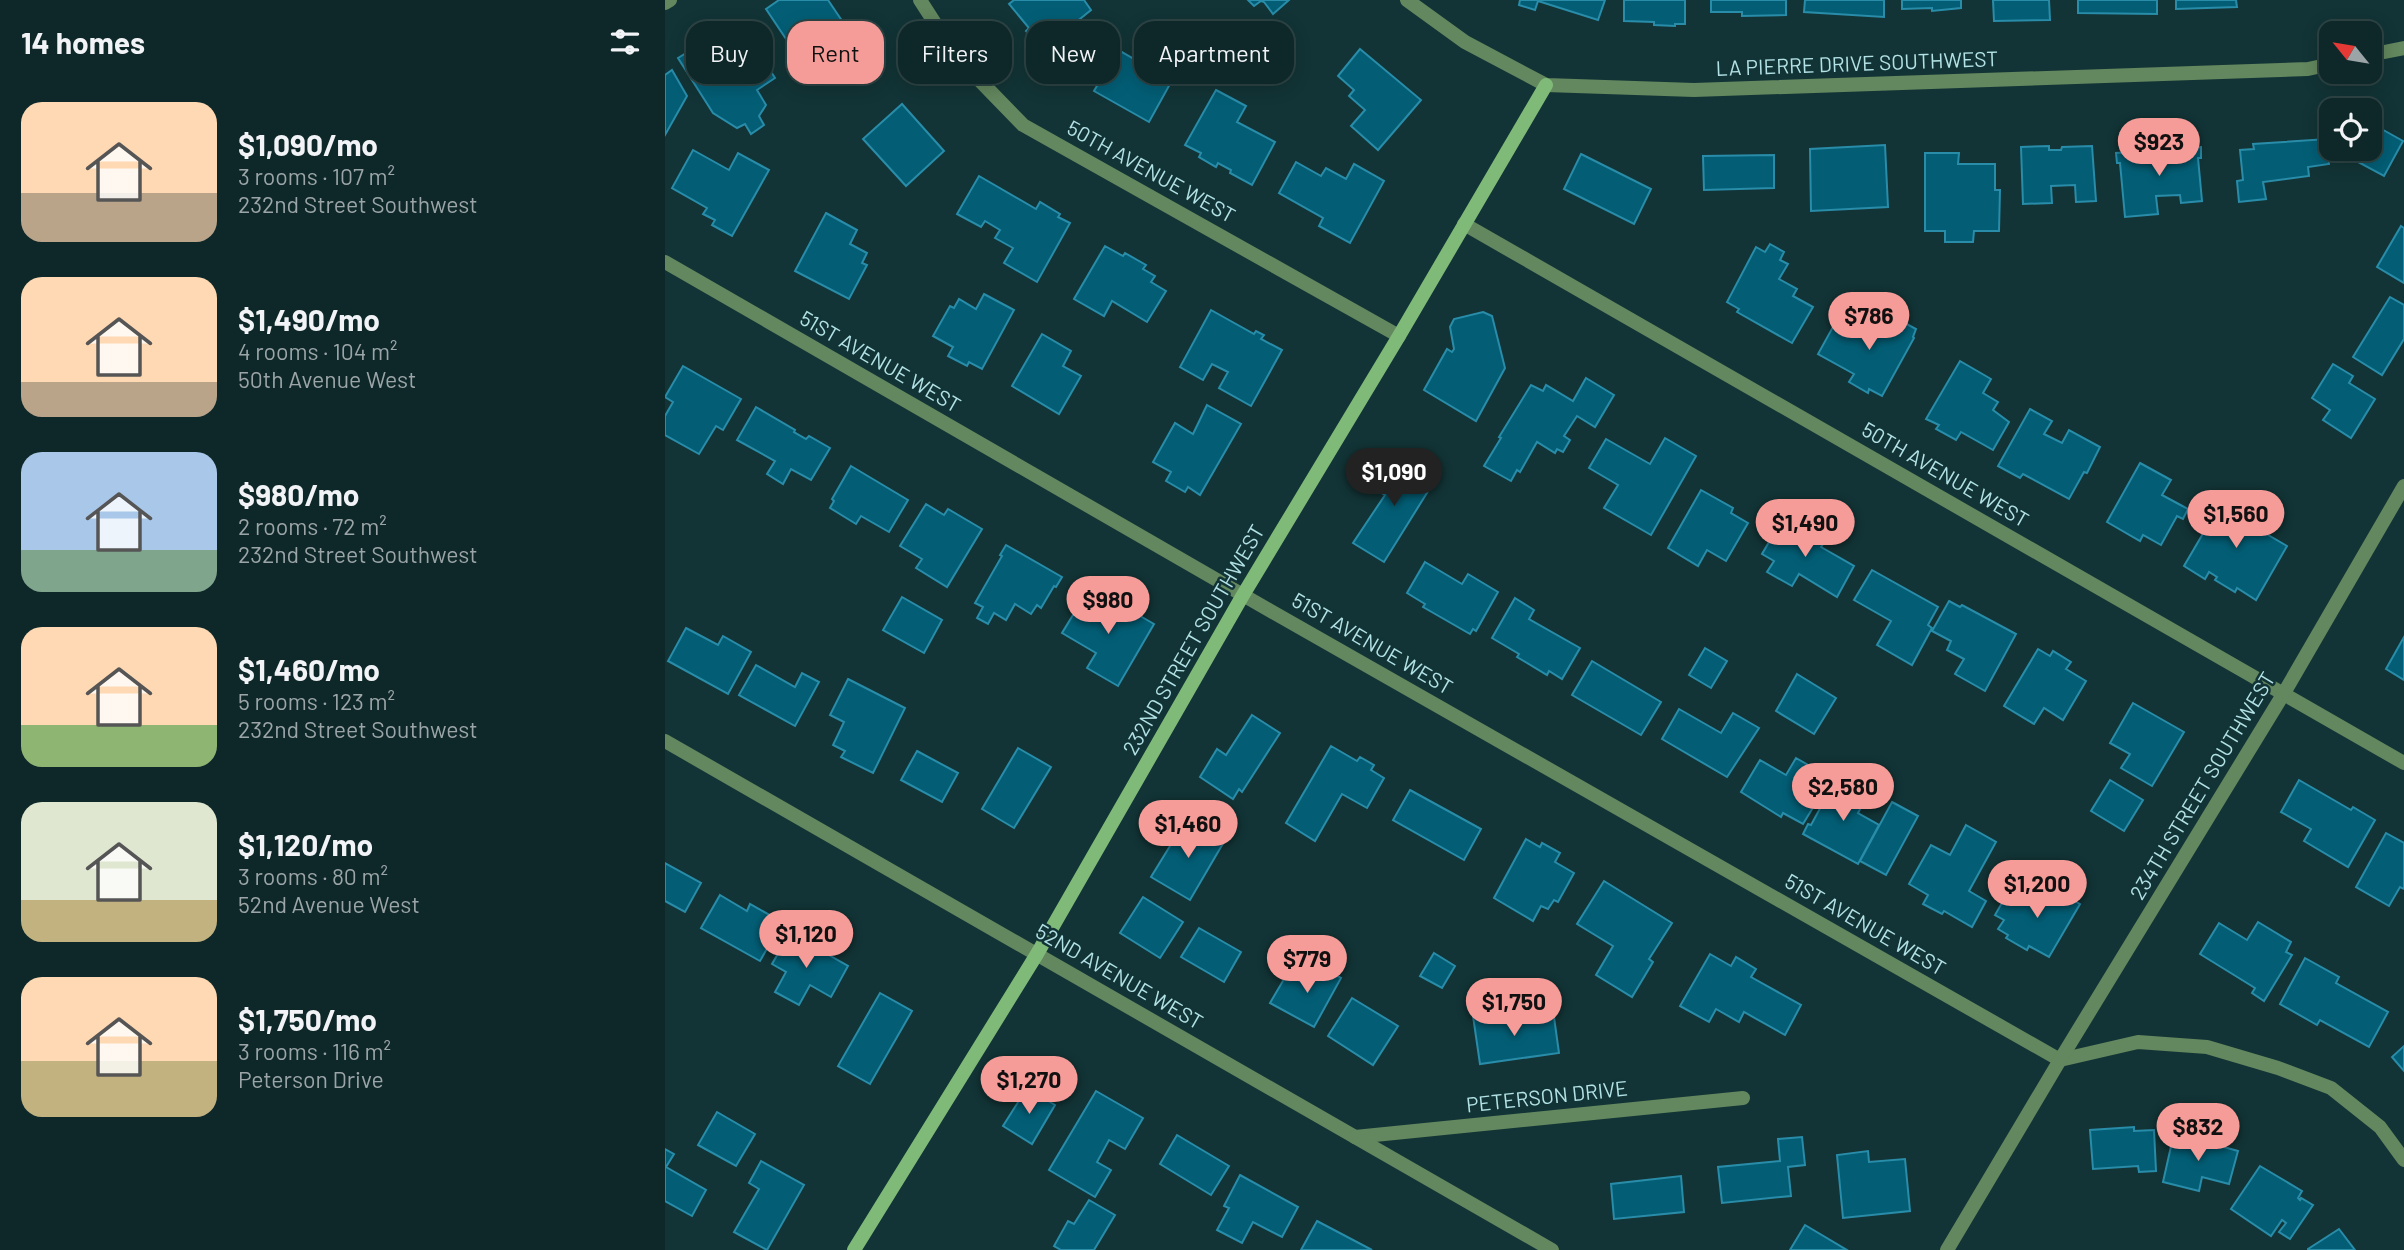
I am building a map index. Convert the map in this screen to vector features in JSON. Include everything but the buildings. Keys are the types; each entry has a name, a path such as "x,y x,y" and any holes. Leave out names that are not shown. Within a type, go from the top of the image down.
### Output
{"street":[{"path":"665,3 670,0"},
{"name":"50TH AVENUE WEST","path":"920,0 956,56 1023,125 1399,336"},
{"name":"LA PIERRE DRIVE SOUTHWEST","path":"1407,0 1465,42 1546,85 1708,90 2319,67"},
{"path":"2382,52 2404,48"},
{"name":"232ND STREET SOUTHWEST","path":"854,1250 1037,954 1243,595 1546,85"},
{"name":"50TH AVENUE WEST","path":"1464,224 2404,763"},
{"name":"51ST AVENUE WEST","path":"665,262 2060,1060"},
{"name":"234TH STREET SOUTHWEST","path":"1947,1250 2284,693 2404,485"},
{"name":"52ND AVENUE WEST","path":"665,741 1552,1250"},
{"path":"2060,1060 2138,1042 2207,1047 2278,1068 2331,1088 2380,1127 2404,1160"},
{"name":"PETERSON DRIVE","path":"1355,1137 1743,1098"}]}
